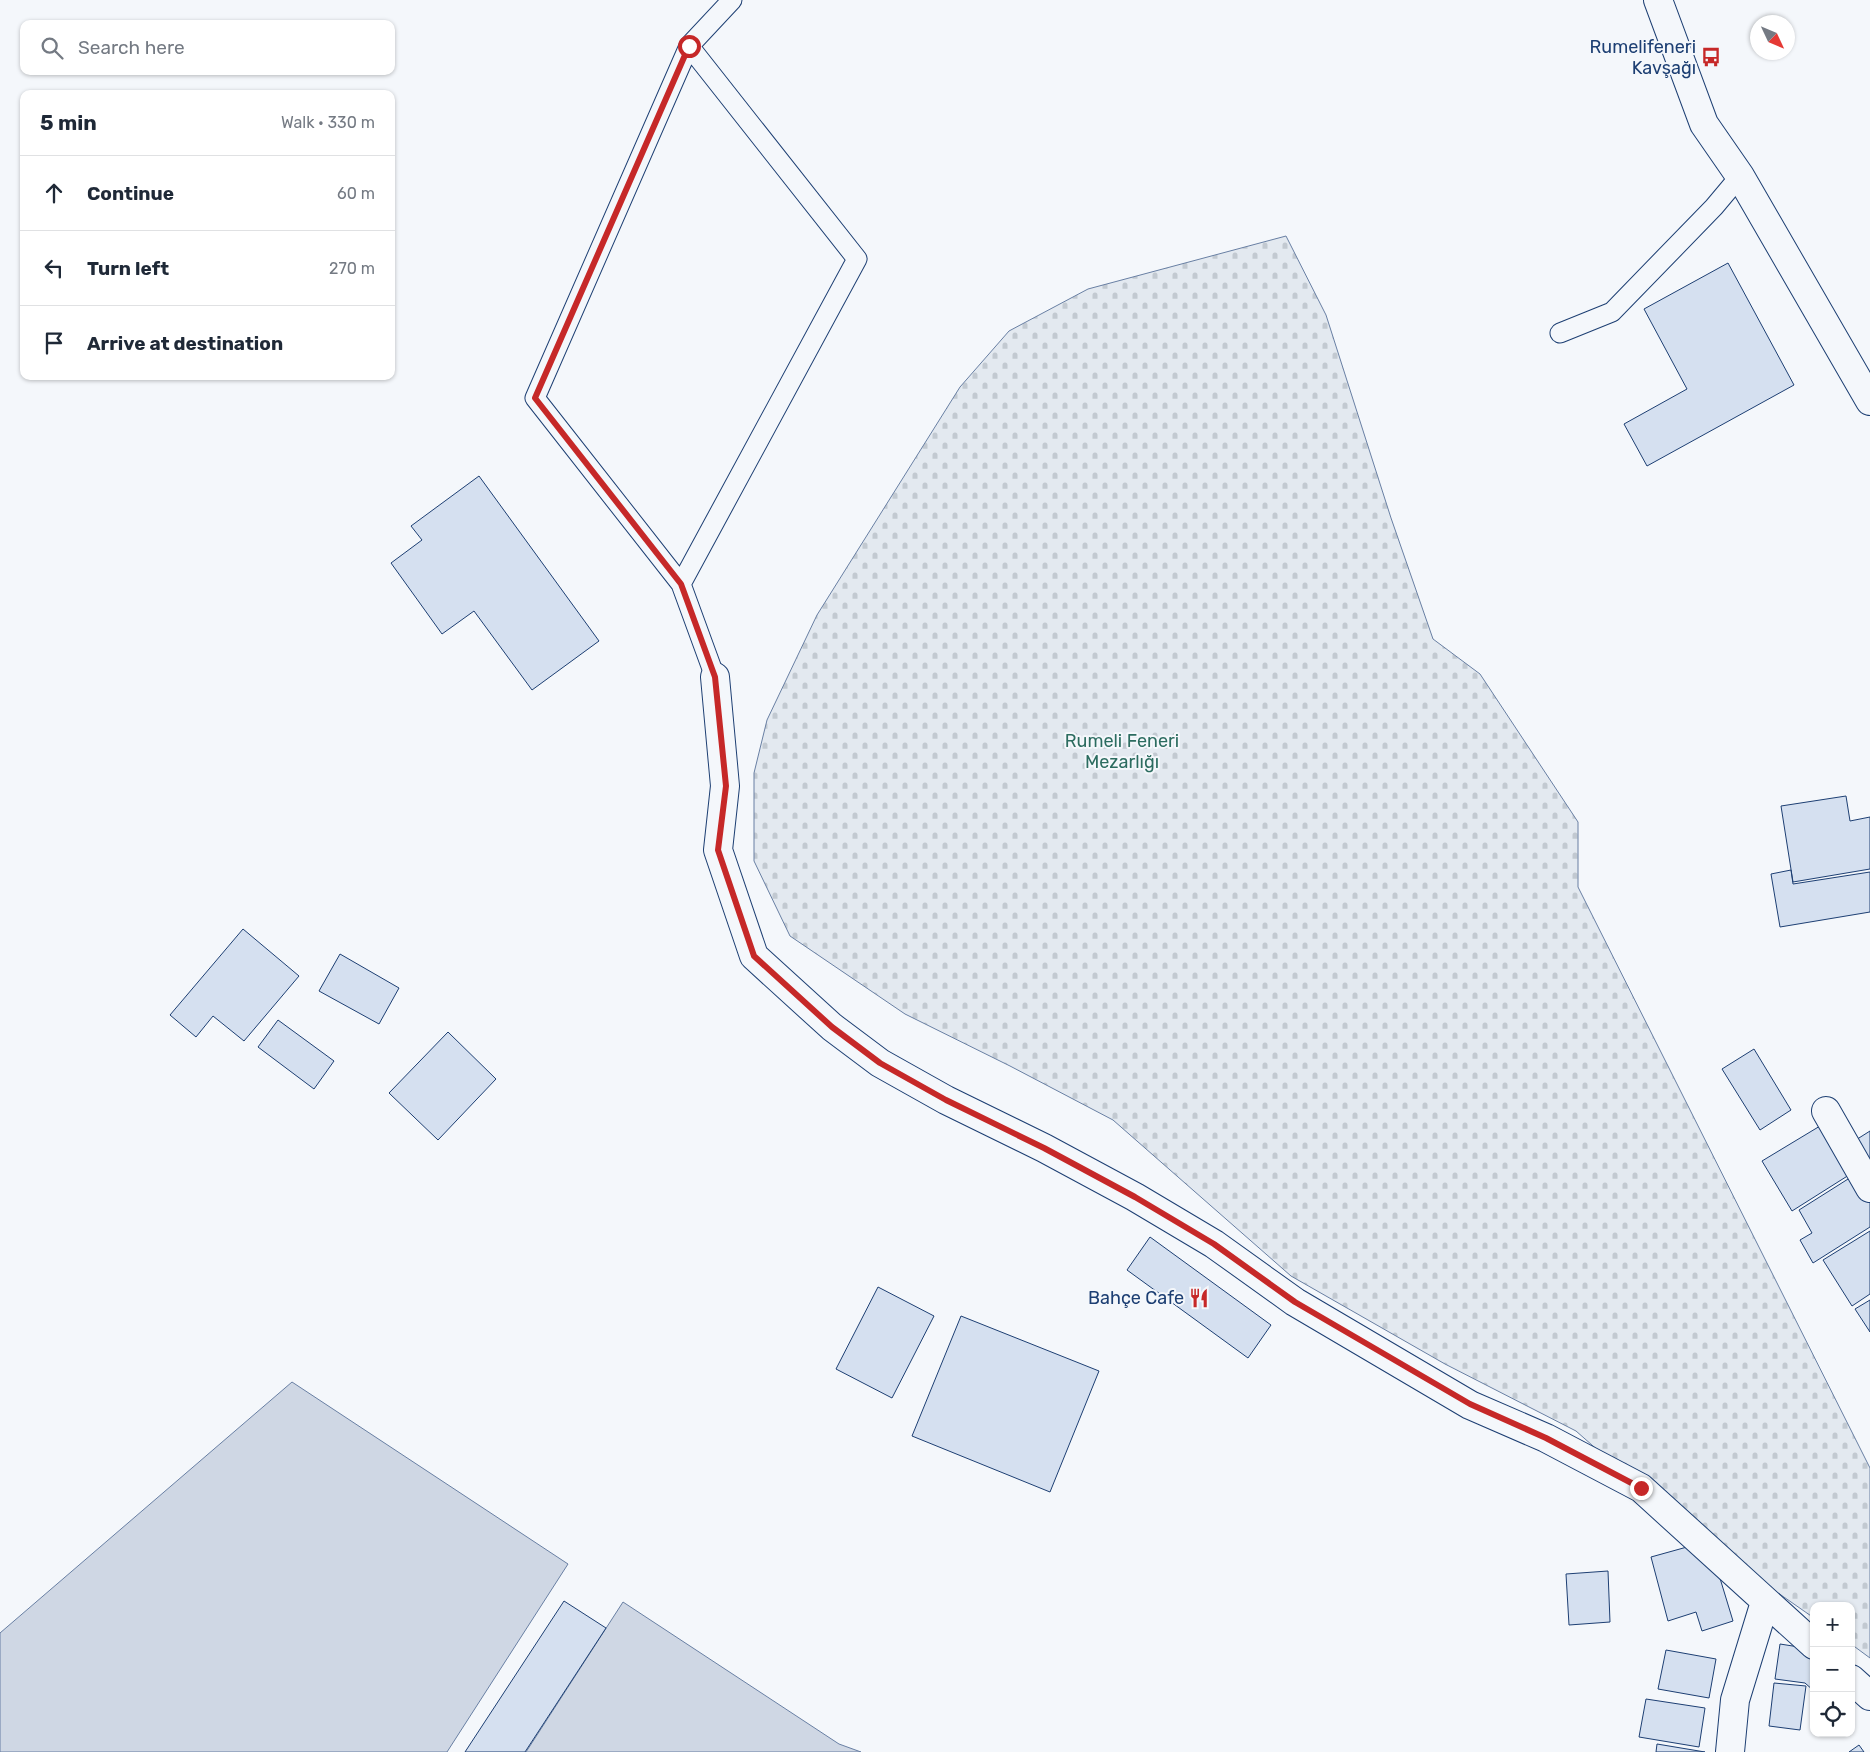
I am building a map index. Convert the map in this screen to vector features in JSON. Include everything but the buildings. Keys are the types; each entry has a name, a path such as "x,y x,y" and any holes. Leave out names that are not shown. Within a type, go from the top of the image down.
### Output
{"street":[{"path":"1658,0 1704,124 1740,176 1870,401"},
{"path":"715,677 726,786 718,850 721,859 754,956 832,1027 880,1063 946,1100 1044,1148 1143,1202 1214,1244 1295,1302 1470,1404 1546,1438 1641,1488 1810,1641"},
{"path":"1826,1111 1870,1188"},
{"path":"1730,1752 1735,1700 1766,1602"},
{"path":"1855,1683 1870,1696"}],"lane":[{"path":"715,677 681,584 535,398 689,46 732,0"},
{"path":"681,584 857,259 689,46"},
{"path":"1560,333 1612,312 1701,220 1740,176"}],"green space":[{"name":"Rumeli Feneri Mezarlığı","path":"1286,236 1326,315 1391,518 1433,639 1480,674 1578,822 1578,887 1870,1468 1870,1658 1855,1647 1855,1602 1810,1602 1810,1615 1692,1533 1576,1431 1445,1364 1291,1276 1113,1120 905,1014 790,936 754,861 754,773 767,720 817,615 960,387 1009,331 1088,289"}],"shaded area":[{"path":"292,1382 568,1564 447,1752 0,1752 0,1633"},
{"path":"623,1602 839,1744 861,1752 526,1752"}],"place":[{"name":"Rumelifeneri Kavşağı","path":"1711,57"},
{"name":"Bahçe Cafe","path":"1199,1298"}],"route":[{"path":"689,46 535,398 681,584 715,677 726,786 718,850 754,956 832,1027 880,1063 946,1100 1044,1148 1135,1197 1214,1244 1295,1302 1470,1404 1546,1438 1641,1488"}]}
